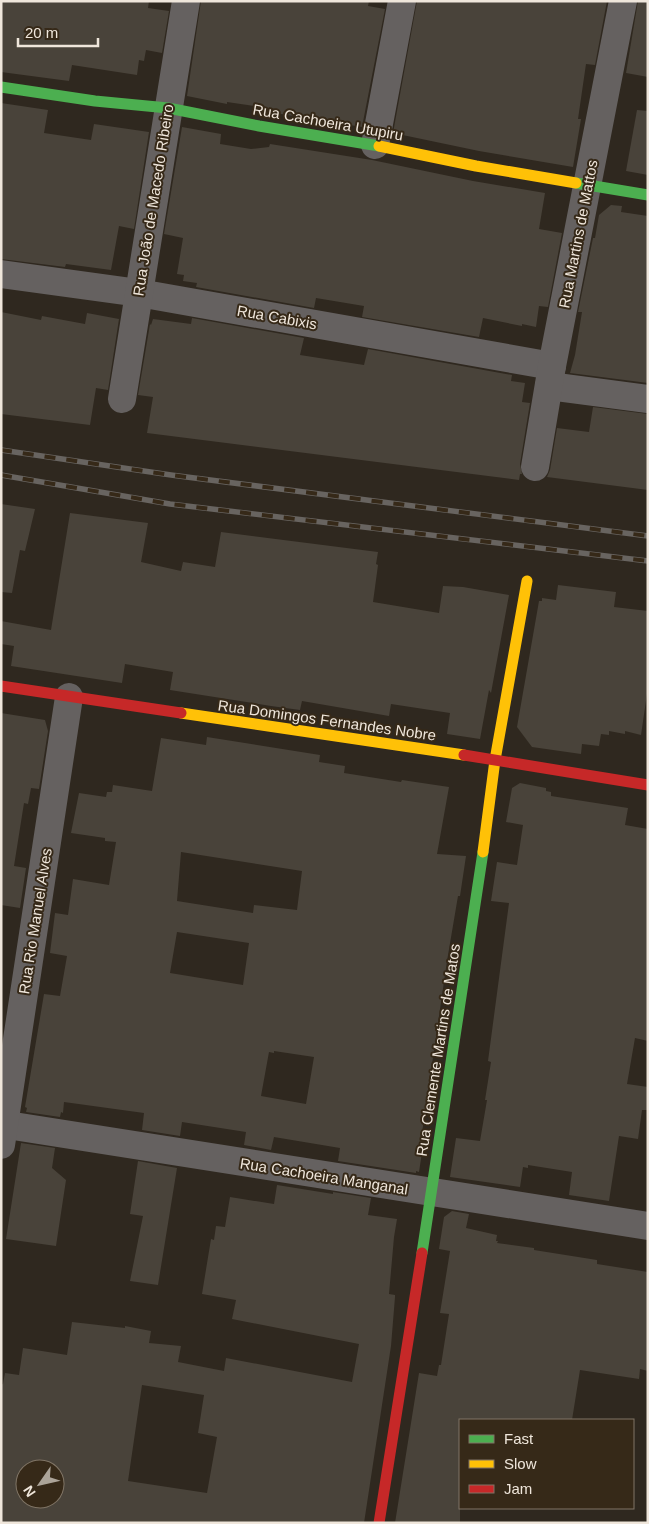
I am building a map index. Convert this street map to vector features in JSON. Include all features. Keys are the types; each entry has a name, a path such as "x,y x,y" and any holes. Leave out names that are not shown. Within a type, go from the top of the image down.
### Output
{"street":[{"name":"Rua João de Macedo Ribeiro","path":"122,399 186,1"},
{"path":"375,145 402,1"},
{"name":"Rua Martins de Mattos","path":"535,467 550,376 623,1"},
{"name":"Rua Cachoeira Utupiru","path":"1,87 95,101 168,108 259,126 375,145 476,166 648,195"},
{"name":"Rua Cabixis","path":"1,274 139,292 550,376 648,399"},
{"name":"Rua Clemente Martins de Matos","path":"379,1523 432,1193 495,760 527,581"},
{"name":"Rua Domingos Fernandes Nobre","path":"1,686 495,760 648,785"},
{"name":"Rua Rio Manuel Alves","path":"2,1131 70,697"},
{"name":"Rua Cachoeira Manganal","path":"2,1131 648,1226"}],"building":[{"path":"1,1 149,1 148,8 169,11 162,53 146,50 144,61 139,60 137,75 72,65 69,81 1,72"},
{"path":"201,1 369,1 368,6 385,9 362,127 275,113 275,109 227,102 227,104 187,96"},
{"path":"417,1 607,1 595,65 586,64 578,119 581,119 573,167 479,151 393,133"},
{"path":"638,1 648,1 648,77 626,73"},
{"path":"1,103 48,110 44,133 91,140 94,124 149,132 134,229 119,226 111,270 66,264 65,267 1,259"},
{"path":"637,110 648,111 648,175 626,171"},
{"path":"182,127 221,134 220,144 251,149 269,147 270,144 372,160 473,181 545,193 539,229 562,233 548,307 539,306 536,327 483,318 479,337 362,317 364,306 316,298 314,308 196,287 197,283 183,281 184,275 177,274 183,238 164,234"},
{"path":"611,205 622,206 621,212 648,216 648,383 570,373 582,312 578,312 593,238 595,238 599,215"},
{"path":"1,312 41,320 42,316 85,324 87,313 119,319 108,390 96,388 90,425 1,414"},
{"path":"192,318 304,338 300,355 364,365 368,349 512,375 511,381 525,383 522,402 530,403 520,464 522,474 520,474 519,480 147,433 153,397 138,395 150,324 153,319 191,324"},
{"path":"593,407 648,414 648,490 547,477 550,470 557,428 589,432"},
{"path":"1,504 35,509 25,551 20,550 12,593 1,592"},
{"path":"70,513 148,523 141,562 181,571 183,562 215,567 221,532 378,552 373,602 439,613 443,586 463,587 509,595 491,693 489,690 480,739 447,734 450,713 391,704 389,716 302,701 300,710 271,706 170,690 173,672 125,664 122,683 11,666 14,646 1,644 1,621 51,630"},
{"path":"558,585 616,592 614,607 648,611 648,687 641,735 625,731 625,734 609,731 609,735 601,734 599,746 582,744 581,754 532,747 517,727 539,601 542,601 542,598 556,600"},
{"path":"1,713 45,720 48,731 39,789 31,788 28,804 24,803 14,866 26,868 20,908 1,905"},
{"path":"207,737 320,755 319,762 345,766 344,773 449,787 437,854 466,856 447,961 422,1133 425,1133 419,1172 338,1161 340,1148 274,1137 271,1150 244,1145 246,1132 182,1122 180,1136 142,1130 144,1113 64,1102 63,1113 61,1112 60,1117 26,1112 27,1108 25,1107 44,994 60,996 67,956 50,953 55,913 68,915 73,879 109,885 116,842 105,841 105,838 71,833 79,793 106,797 107,792 112,792 113,785 152,791 161,738 206,745","holes":["181,852 302,871 297,910 254,905 253,913 177,901","177,932 249,943 243,985 170,973","274,1051 314,1057 306,1104 261,1096 269,1052 274,1053"]},
{"path":"520,783 546,788 546,791 551,792 551,796 628,808 625,825 648,829 648,1041 635,1038 627,1084 648,1087 648,1110 642,1110 638,1139 619,1136 609,1201 569,1195 572,1172 528,1165 528,1168 523,1167 520,1187 450,1177 456,1138 480,1141 487,1100 485,1100 491,1062 488,1061 509,903 491,901 497,862 517,865 523,825 506,822 512,788"},
{"path":"21,1143 55,1148 52,1168 66,1180 56,1246 6,1239"},
{"path":"138,1161 177,1168 158,1285 130,1281 143,1216 130,1214"},
{"path":"277,1185 333,1194 333,1192 371,1198 368,1215 397,1219 389,1294 395,1295 391,1346 364,1523 1,1523 1,1385 3,1384 5,1373 19,1375 23,1348 67,1355 72,1322 125,1328 125,1326 151,1331 149,1343 181,1346 178,1362 224,1371 226,1358 352,1382 359,1344 232,1319 236,1300 202,1294 211,1239 214,1240 216,1226 225,1227 230,1197 274,1204","holes":["142,1385 204,1395 198,1433 217,1437 207,1493 128,1481"]},
{"path":"452,1211 469,1214 466,1228 497,1235 497,1243 597,1260 597,1264 648,1272 648,1371 640,1369 639,1379 580,1370 572,1419 459,1419 460,1523 395,1523 419,1373 437,1376 439,1365 441,1365 449,1314 440,1313 450,1251 439,1249 444,1217"}],"railway":[{"path":"1,450 171,475 648,536"},
{"path":"1,475 170,504 648,561"}],"traffic: fast":[{"path":"1,87 95,101 168,108 259,126 379,146"},
{"path":"576,183 648,195"},
{"path":"422,1253 483,852"}],"traffic: slow":[{"path":"379,146 476,166 576,183"},
{"path":"483,852 495,760 527,581"},
{"path":"181,713 464,755"}],"traffic: jam":[{"path":"1,686 181,713"},
{"path":"464,755 648,785"},
{"path":"379,1523 422,1253"}]}
